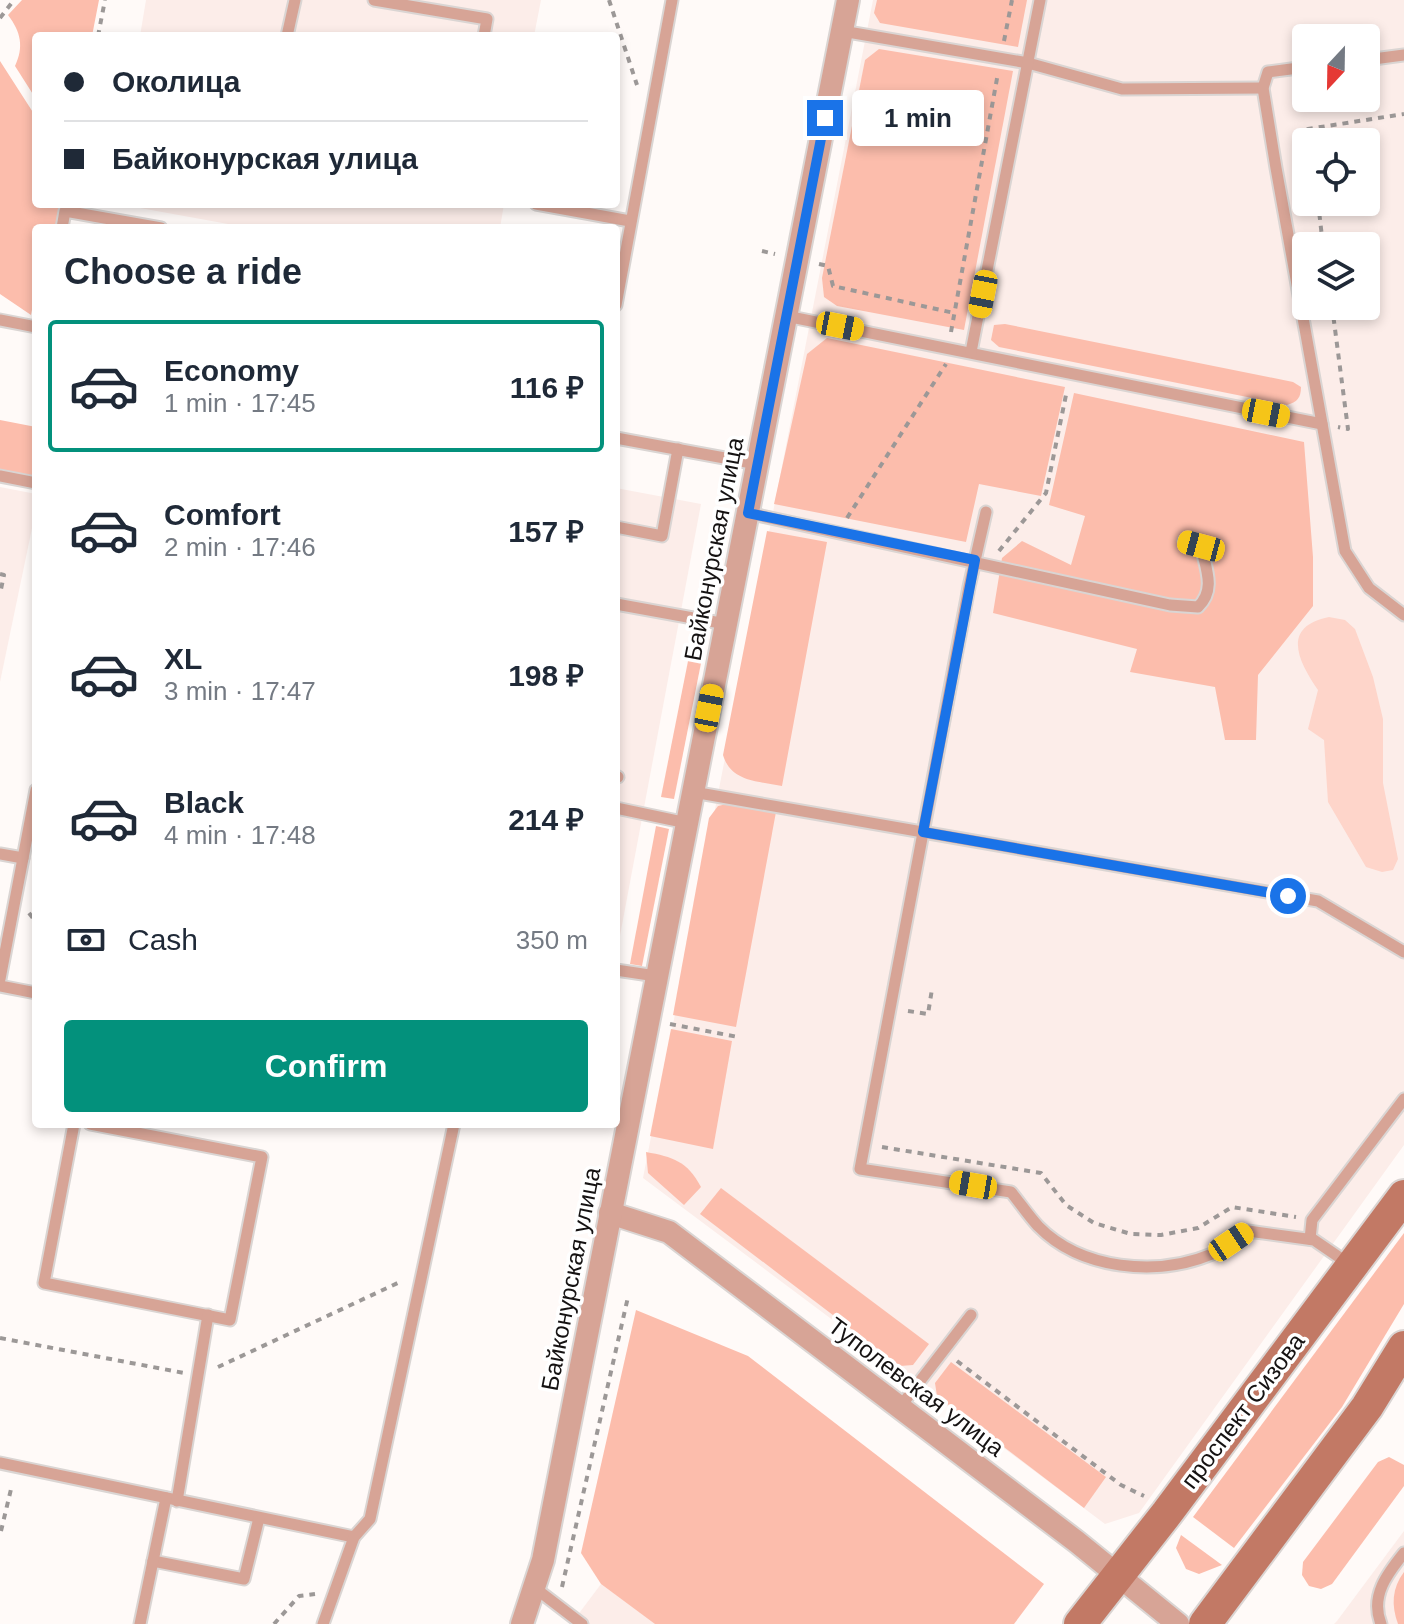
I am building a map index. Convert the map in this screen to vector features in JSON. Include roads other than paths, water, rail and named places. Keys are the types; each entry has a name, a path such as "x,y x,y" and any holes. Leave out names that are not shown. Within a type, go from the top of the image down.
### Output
{"street":[{"name":"Байконурская улица","path":"522,1624 535,1588 848,0"},
{"name":"проспект Сизова","path":"1080,1624 1404,1196"},
{"name":"Туполевская улица","path":"610,1213 669,1232 1178,1624"},
{"path":"1205,1624 1367,1407 1404,1347"}],"lane":[{"path":"288,32 295,0"},
{"path":"374,0 487,19 485,32"},
{"path":"620,281 672,0"},
{"path":"971,352 1040,0"},
{"path":"842,31 1028,63 1122,89 1263,88"},
{"path":"1380,58 1404,55"},
{"path":"1292,69 1268,72 1263,88 1345,551 1369,588 1404,615"},
{"path":"558,208 630,221"},
{"path":"63,224 65,211 138,224"},
{"path":"786,316 1322,424"},
{"path":"0,320 32,326"},
{"path":"620,439 757,464"},
{"path":"620,528 662,536 678,449"},
{"path":"0,476 32,482"},
{"path":"986,512 860,1169 1011,1192 1039,1227 1078,1254 1130,1267 1171,1267 1214,1254 1248,1231 1310,1239 1351,1266"},
{"path":"748,513 990,563 1170,605 1198,607 1208,598 1207,573 1201,546 1184,541"},
{"path":"620,605 726,624"},
{"path":"693,792 1318,901 1404,952"},
{"path":"620,809 687,823"},
{"path":"0,979 32,811"},
{"path":"0,854 23,858"},
{"path":"620,971 656,976"},
{"path":"0,986 32,992"},
{"path":"1310,1239 1312,1220 1404,1099"},
{"path":"73,1128 44,1283 230,1320 262,1157 111,1128"},
{"path":"323,1624 354,1537 370,1519 453,1128"},
{"path":"140,1624 200,1376 208,1315"},
{"path":"900,1407 971,1315"},
{"path":"0,1463 354,1537"},
{"path":"153,1561 244,1579 259,1518"},
{"path":"1381,1624 1378,1596 1387,1575 1404,1553"},
{"path":"535,1588 582,1624"}]}
